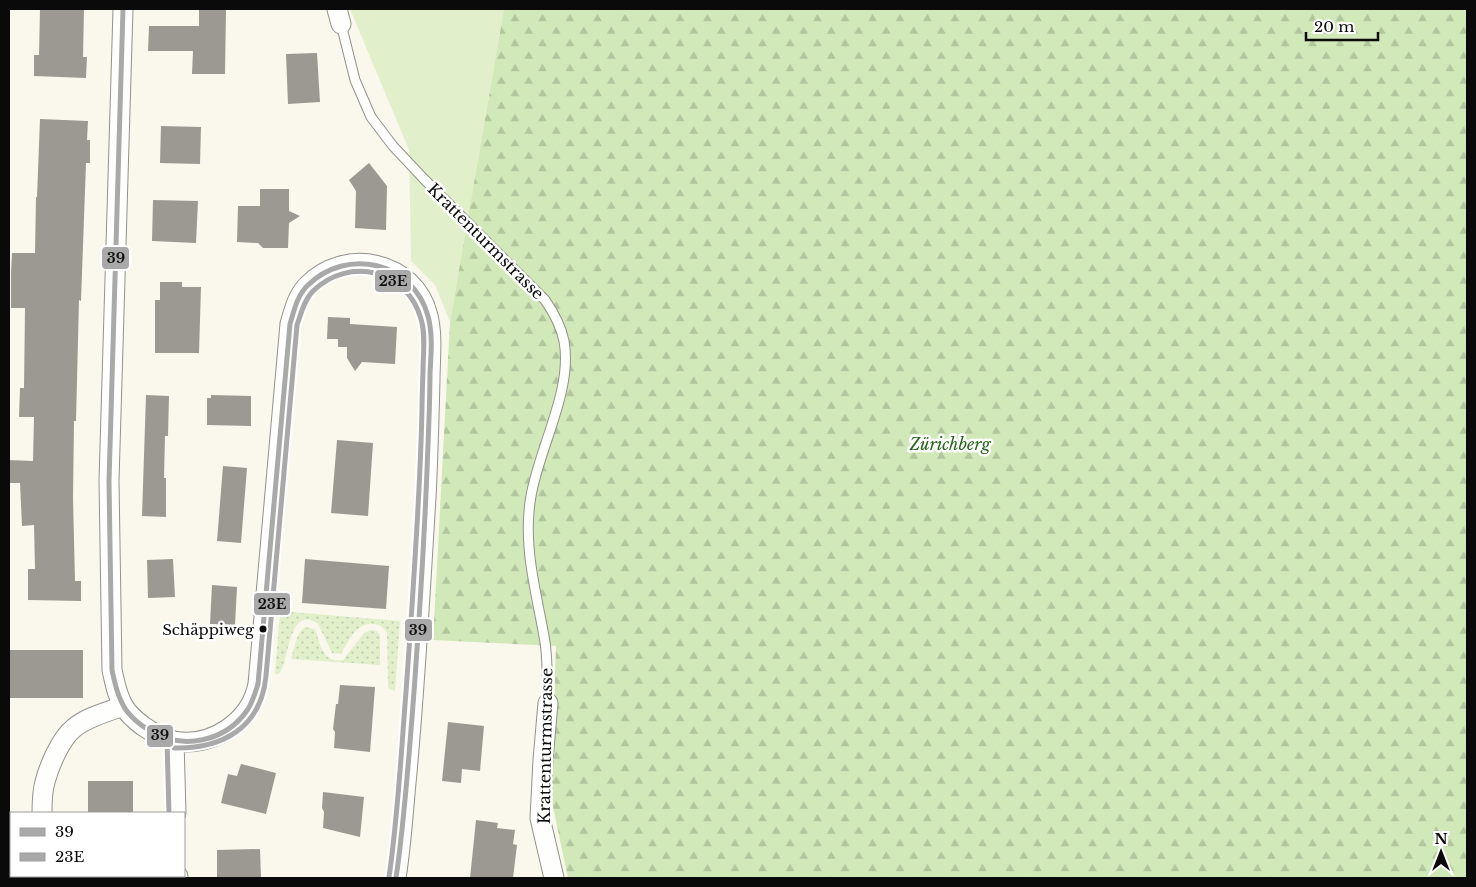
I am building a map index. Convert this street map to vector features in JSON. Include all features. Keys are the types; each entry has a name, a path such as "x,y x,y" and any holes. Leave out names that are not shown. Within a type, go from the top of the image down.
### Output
{"street":[{"path":"123,9 109,481 112,670 116,690 124,706 134,719 156,735 174,741 188,742 201,740 221,733 232,726 250,707 256,695 260,666 290,324 295,306 307,286 319,276 332,269 358,263 371,264 384,267 403,277 418,293 428,315 431,337 428,462 414,699 396,878"},
{"name":"Krattenturmstrasse","path":"548,703 540,818 554,878"},
{"path":"42,812 45,783 54,758 65,737 86,720 124,706"},
{"path":"174,741 176,812"}],"lane":[{"name":"Krattenturmstrasse","path":"339,16 355,80 371,117 393,146 423,178 545,300 554,313 560,327 564,342 564,374 531,497 529,527 531,569 545,644 548,703"}],"green space":[{"path":"350,9 504,9 450,322 435,285 411,261 409,150"},
{"name":"Zürichberg","path":"504,9 1467,9 1467,878 568,878 553,807 551,782 556,646 433,640 450,322"},
{"path":"280,611 400,621 395,691 389,689 388,685 387,633 382,627 375,624 360,627 349,639 341,654 332,653 318,624 310,620 303,620 298,624 290,639 284,664 279,674 275,674"},
{"path":"305,627 315,629 323,652 326,656 336,660 343,660 364,633 371,630 377,631 380,636 380,665 291,659 297,637"}],"building":[{"path":"40,9 84,9 83,57 87,57 86,78 34,76 34,55 39,55"},
{"path":"199,9 226,9 225,74 192,74 193,51 148,51 149,26 199,26"},
{"path":"317,53 320,102 288,104 286,54"},
{"path":"40,119 88,121 87,140 90,140 90,163 86,163 81,301 79,300 76,421 74,421 75,581 81,581 81,601 28,600 28,569 35,569 34,525 22,526 20,483 9,483 9,460 33,461 34,417 19,417 20,388 24,388 25,308 11,308 11,273 12,253 35,253"},
{"path":"161,126 201,127 200,164 160,163"},
{"path":"369,163 387,186 386,230 355,228 356,191 349,180"},
{"path":"260,189 289,189 289,211 300,216 289,223 288,248 263,248 258,243 237,242 238,206 260,206"},
{"path":"153,200 198,201 196,243 152,241"},
{"path":"160,282 182,282 182,287 201,287 199,353 155,353 155,300 160,300"},
{"path":"328,317 350,318 350,324 397,327 395,364 362,362 355,371 347,358 347,347 338,347 338,339 327,339"},
{"path":"146,395 169,396 168,436 165,436 164,478 166,478 166,517 142,516"},
{"path":"211,395 251,396 251,426 207,425 207,398 211,398"},
{"path":"337,440 373,443 368,516 331,513"},
{"path":"223,466 247,468 241,543 217,541"},
{"path":"173,559 175,597 148,598 147,560"},
{"path":"305,559 389,566 386,609 302,603"},
{"path":"212,585 237,587 235,625 210,624"},
{"path":"9,650 83,650 83,698 9,698"},
{"path":"340,685 375,687 370,752 334,748 335,732 333,729"},
{"path":"448,722 484,726 480,771 462,769 461,783 442,781"},
{"path":"241,764 276,773 266,814 221,803 228,774 237,776"},
{"path":"88,781 133,781 133,812 88,812"},
{"path":"323,792 364,797 360,837 323,828"},
{"path":"476,820 498,823 497,828 515,830 513,844 517,845 513,878 470,878"},
{"path":"260,849 261,878 217,878 217,850"}],"transit line":[{"name":"39","path":"123,9 109,481 112,670 117,691 126,710 136,721 162,736 175,740 203,740 216,736 239,720 248,709 258,684 290,324 294,309 307,286 323,274 341,266 359,264 377,266 394,272 408,283 420,298 428,316 431,330 429,418 418,630 407,785 396,878"},
{"name":"23E","path":"174,748 208,744 236,732 247,722 263,694 297,325 305,303 313,291 327,280 343,274 359,271 375,273 390,279 403,289 414,302 423,325 424,345 420,474 413,599 399,785 389,877"},
{"name":"23E","path":"167,741 169,812"}],"place":[{"name":"Schäppiweg","path":"263,629"}]}
